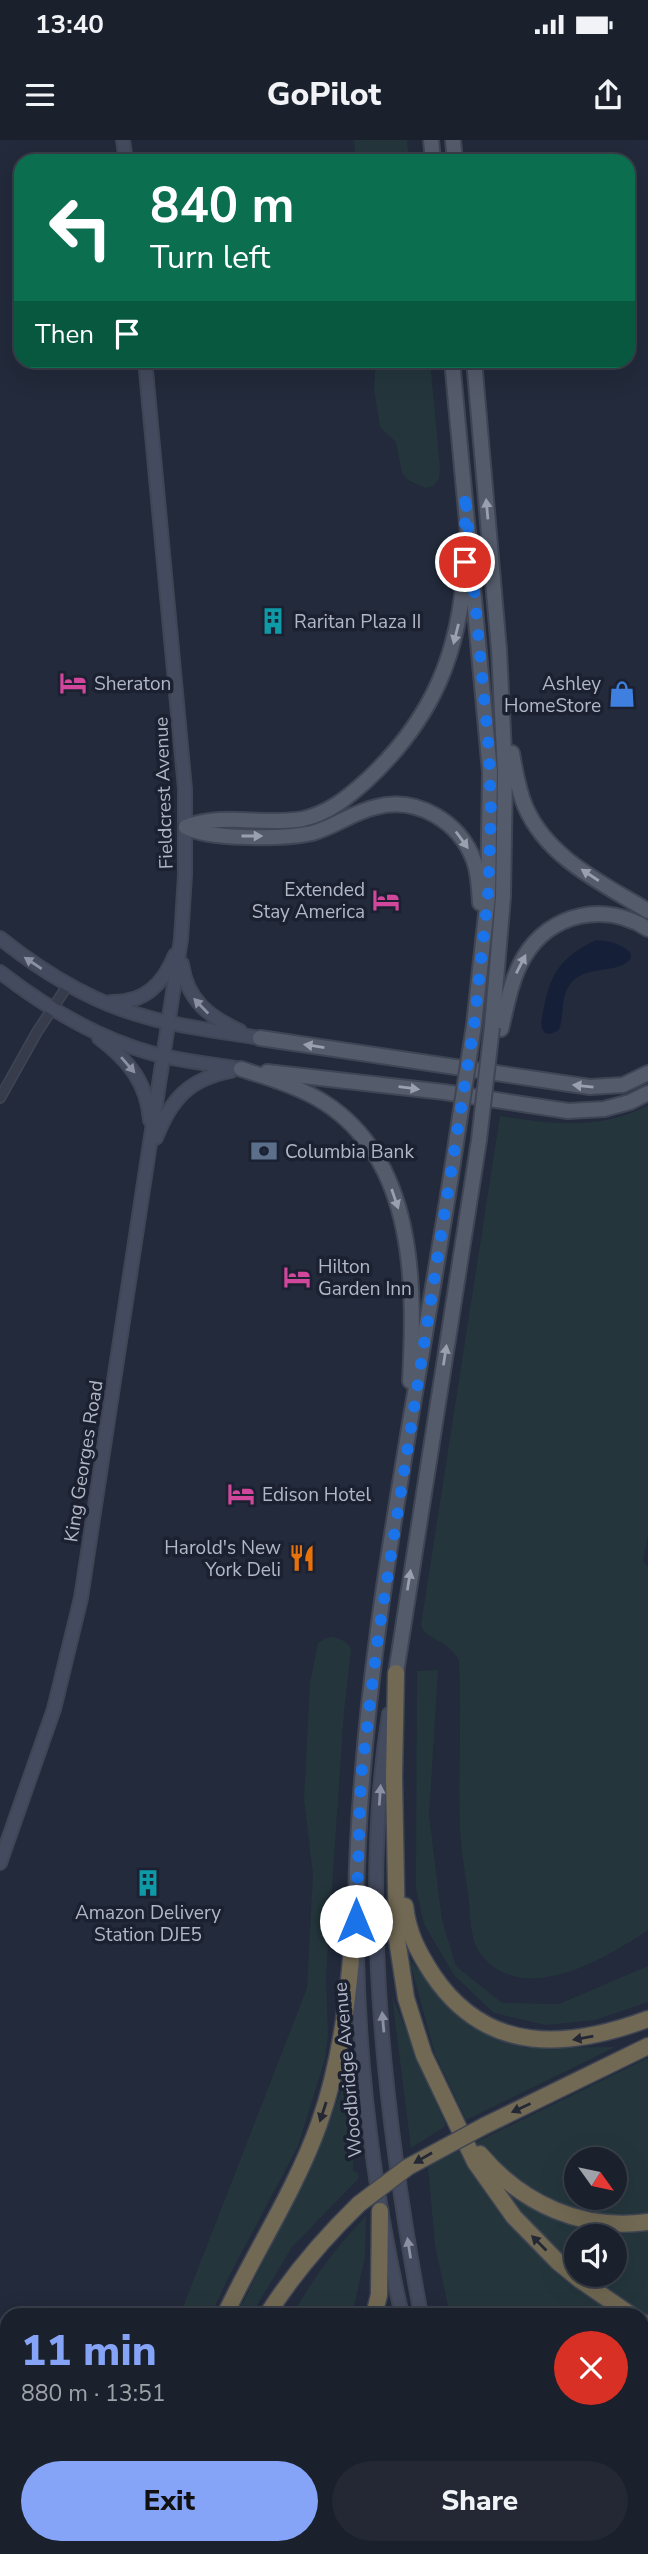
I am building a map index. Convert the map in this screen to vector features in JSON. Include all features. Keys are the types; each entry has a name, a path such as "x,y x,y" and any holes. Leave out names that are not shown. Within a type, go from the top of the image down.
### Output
{"highway":[{"path":"396,1673 394,1828 397,1939 406,1998 424,2055 475,2162 521,2224 573,2274 621,2308"},
{"path":"394,1828 407,1924 415,1948 449,1996 464,2009 497,2029 542,2040 570,2040 604,2034 648,2019"},
{"path":"229,2308 303,2163 329,2095 348,2007 356,1900"},
{"path":"271,2308 312,2253 359,2204 408,2167 484,2126 648,2046"},
{"path":"450,2112 492,2168 532,2200 552,2210 593,2222 648,2222"},
{"path":"376,2308 379,2295 380,2211"},
{"path":"279,2308 312,2253"}],"main road":[{"name":"Fieldcrest Avenue","path":"146,368 181,723 186,827 181,939 164,1056"},
{"name":"Woodbridge Avenue","path":"401,2308 380,2211 365,2083 356,1900 361,1778 377,1644 474,1025 488,906 491,813 488,741 454,368"},
{"name":"Woodbridge Avenue","path":"420,2308 394,2144 379,1956 377,1838 384,1754 496,1028 505,856 505,763 499,650 475,368"},
{"path":"186,827 207,821 293,820 320,814 343,801 400,746 434,694 456,635 464,575 465,493"},
{"path":"499,650 517,780 530,817 547,841 568,860 648,911"},
{"path":"186,827 214,836 296,835 324,829 376,807 392,804 417,808 439,817 457,833 466,846 474,861 478,881 480,937 474,1025"},
{"path":"496,1028 523,959 538,939 554,927 576,916 601,914 624,918 648,929"},
{"path":"0,938 68,985 134,1014 170,1023 590,1087 622,1085 648,1073"},
{"path":"101,1001 128,1002 152,991 167,972 181,939"},
{"path":"181,939 183,970 195,1000 218,1020 260,1038"},
{"path":"0,972 76,1021 127,1045 164,1056 241,1069 444,1092 568,1111 613,1108 648,1093"},
{"path":"76,1021 114,1050 138,1077 149,1108 151,1140"},
{"name":"King Georges Road","path":"0,1863 51,1717 75,1629 164,1056"},
{"path":"147,1166 157,1134 181,1093 211,1076 241,1069 312,1096 339,1113 368,1143 389,1181 405,1237 412,1293 410,1368 401,1480"}],"street":[{"path":"0,1098 68,985"}],"shaded area":[{"path":"354,140 407,140 408,154 355,154"},
{"path":"375,368 431,368 440,467 439,479 433,486 426,488 408,480 402,473 396,442 380,427 374,388"},
{"path":"648,1105 648,1535 643,1561 648,1567 648,1930 587,1965 540,1978 518,1977 498,1969 480,1953 474,1942 461,1846 459,1661 450,1649 427,1634 421,1625 500,1116 557,1123 594,1122 612,1119"},
{"path":"326,1638 342,1640 351,1650 344,1711 326,1976 328,2035 325,2059 298,2146 214,2308 183,2308 307,1988 313,1874 304,1800 310,1683 318,1643"},
{"path":"438,1670 429,1815 442,1920 456,1966 502,2003 559,2004 648,1966 648,2002 595,2020 546,2025 494,2013 454,1975 424,1924 416,1888 417,1671"},
{"path":"409,1959 469,2026 525,2048 615,2047 466,2120 435,2054"},
{"path":"392,1996 446,2126 411,2148"},
{"path":"648,2058 648,2308 448,2308 435,2245 428,2166"},
{"path":"352,2063 353,2171 358,2173 359,2178 292,2247 255,2308 240,2308 322,2140"},
{"path":"366,2216 365,2257 354,2308 296,2308 326,2263"}],"water":[{"path":"596,940 622,946 630,952 631,958 618,967 583,974 575,979 566,992 559,1030 551,1034 545,1033 542,1018 555,974 575,952"}],"place":[{"name":"Raritan Plaza II","path":"273,621"},
{"name":"Sheraton","path":"73,683"},
{"name":"Ashley HomeStore","path":"622,694"},
{"name":"Extended Stay America","path":"386,900"},
{"name":"Columbia Bank","path":"264,1151"},
{"name":"Hilton Garden Inn","path":"297,1277"},
{"name":"Edison Hotel","path":"241,1494"},
{"name":"Harold's New York Deli","path":"302,1558"},
{"name":"Amazon Delivery Station DJE5","path":"148,1883"}],"route":[{"path":"356,1921 361,1778 371,1686 452,1174 483,958 488,896 491,813 489,751 465,493 465,562"}]}
